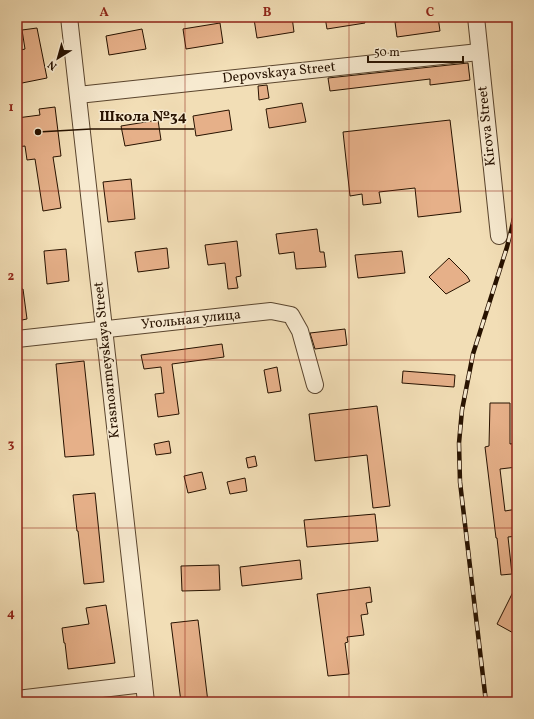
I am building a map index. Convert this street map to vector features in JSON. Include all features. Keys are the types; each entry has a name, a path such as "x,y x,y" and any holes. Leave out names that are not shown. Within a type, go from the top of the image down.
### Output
{"street":[{"name":"Krasnoarmeyskaya Street","path":"69,17 146,702"},
{"name":"Kirova Street","path":"476,17 499,236"},
{"name":"Depovskaya Street","path":"78,95 479,52"},
{"name":"Угольная улица","path":"17,338 271,311 291,315 300,331 315,385"},
{"path":"17,698 144,684"}],"building":[{"path":"265,17 292,17 294,32 257,38 254,19"},
{"path":"325,17 364,17 365,23 327,29"},
{"path":"420,17 438,17 440,31 397,37 395,22 420,19"},
{"path":"220,23 223,43 186,49 183,29"},
{"path":"37,28 47,78 17,84 17,51 25,49 22,30"},
{"path":"142,29 146,49 109,55 106,36"},
{"path":"468,63 470,80 430,85 430,79 330,91 328,78"},
{"path":"267,85 269,98 259,100 258,86"},
{"path":"302,103 306,122 269,128 266,109"},
{"path":"55,107 61,156 53,157 61,208 43,211 35,159 27,160 25,146 17,147 17,118 40,115 39,109"},
{"path":"229,110 232,130 196,136 193,116"},
{"path":"158,120 161,140 125,146 121,126"},
{"path":"450,120 461,212 418,217 415,188 379,192 381,203 363,205 362,194 350,196 343,132"},
{"path":"131,179 135,219 108,222 103,182"},
{"path":"317,229 320,252 324,252 326,267 296,269 294,252 279,254 276,234"},
{"path":"237,241 241,276 236,277 238,288 228,289 225,263 208,265 205,245"},
{"path":"167,248 169,268 138,272 135,252"},
{"path":"66,249 69,281 47,284 44,251"},
{"path":"402,251 405,273 358,278 355,255"},
{"path":"449,258 470,281 446,294 429,277"},
{"path":"23,289 27,319 17,321 17,290"},
{"path":"345,329 347,345 315,349 310,333"},
{"path":"222,344 224,357 172,364 179,414 158,417 155,394 164,393 161,367 144,369 141,355"},
{"path":"84,361 94,455 65,457 56,364"},
{"path":"277,367 281,391 268,393 264,370"},
{"path":"403,371 455,375 454,387 402,383"},
{"path":"490,403 510,403 510,444 517,443 517,467 500,469 505,511 517,509 517,536 508,537 512,574 501,575 496,538 485,447 489,446"},
{"path":"377,406 390,506 373,508 367,455 315,461 309,414"},
{"path":"169,441 171,453 156,455 154,444"},
{"path":"255,456 257,466 248,468 246,458"},
{"path":"202,472 206,489 188,493 184,476"},
{"path":"245,478 247,491 230,494 227,482"},
{"path":"95,493 104,582 84,584 73,495"},
{"path":"375,514 378,541 307,547 304,520"},
{"path":"300,560 302,579 242,586 240,567"},
{"path":"219,565 220,590 182,591 181,566"},
{"path":"517,584 517,635 497,624"},
{"path":"370,587 372,602 366,603 368,614 361,615 364,635 347,637 348,642 345,643 349,674 328,676 317,594"},
{"path":"106,605 115,663 68,669 62,628 89,624 86,608"},
{"path":"198,620 208,702 181,702 171,623"}],"railway":[{"path":"486,702 460,482 459,443 462,410 473,354 507,247 517,206"}],"place":[{"name":"Школа №34","path":"38,132"}]}
